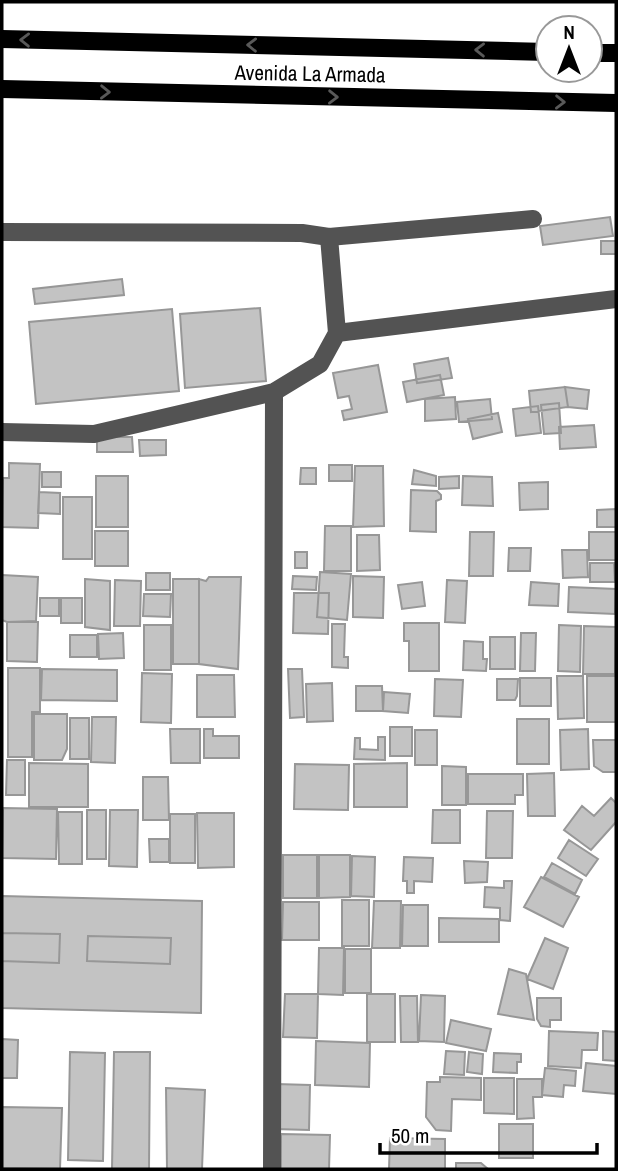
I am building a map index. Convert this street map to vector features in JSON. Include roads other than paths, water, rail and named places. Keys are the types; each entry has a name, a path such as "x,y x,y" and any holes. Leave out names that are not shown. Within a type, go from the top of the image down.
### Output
{"main road":[{"name":"Avenida La Armada","path":"2,39 534,52"},
{"name":"Avenida La Armada","path":"2,89 616,103"}],"street":[{"path":"2,232 302,233 329,237 533,219"},
{"path":"2,432 94,434 274,392 320,364 337,333 329,237"},
{"path":"337,333 616,299"},
{"path":"272,1169 274,392"}]}
